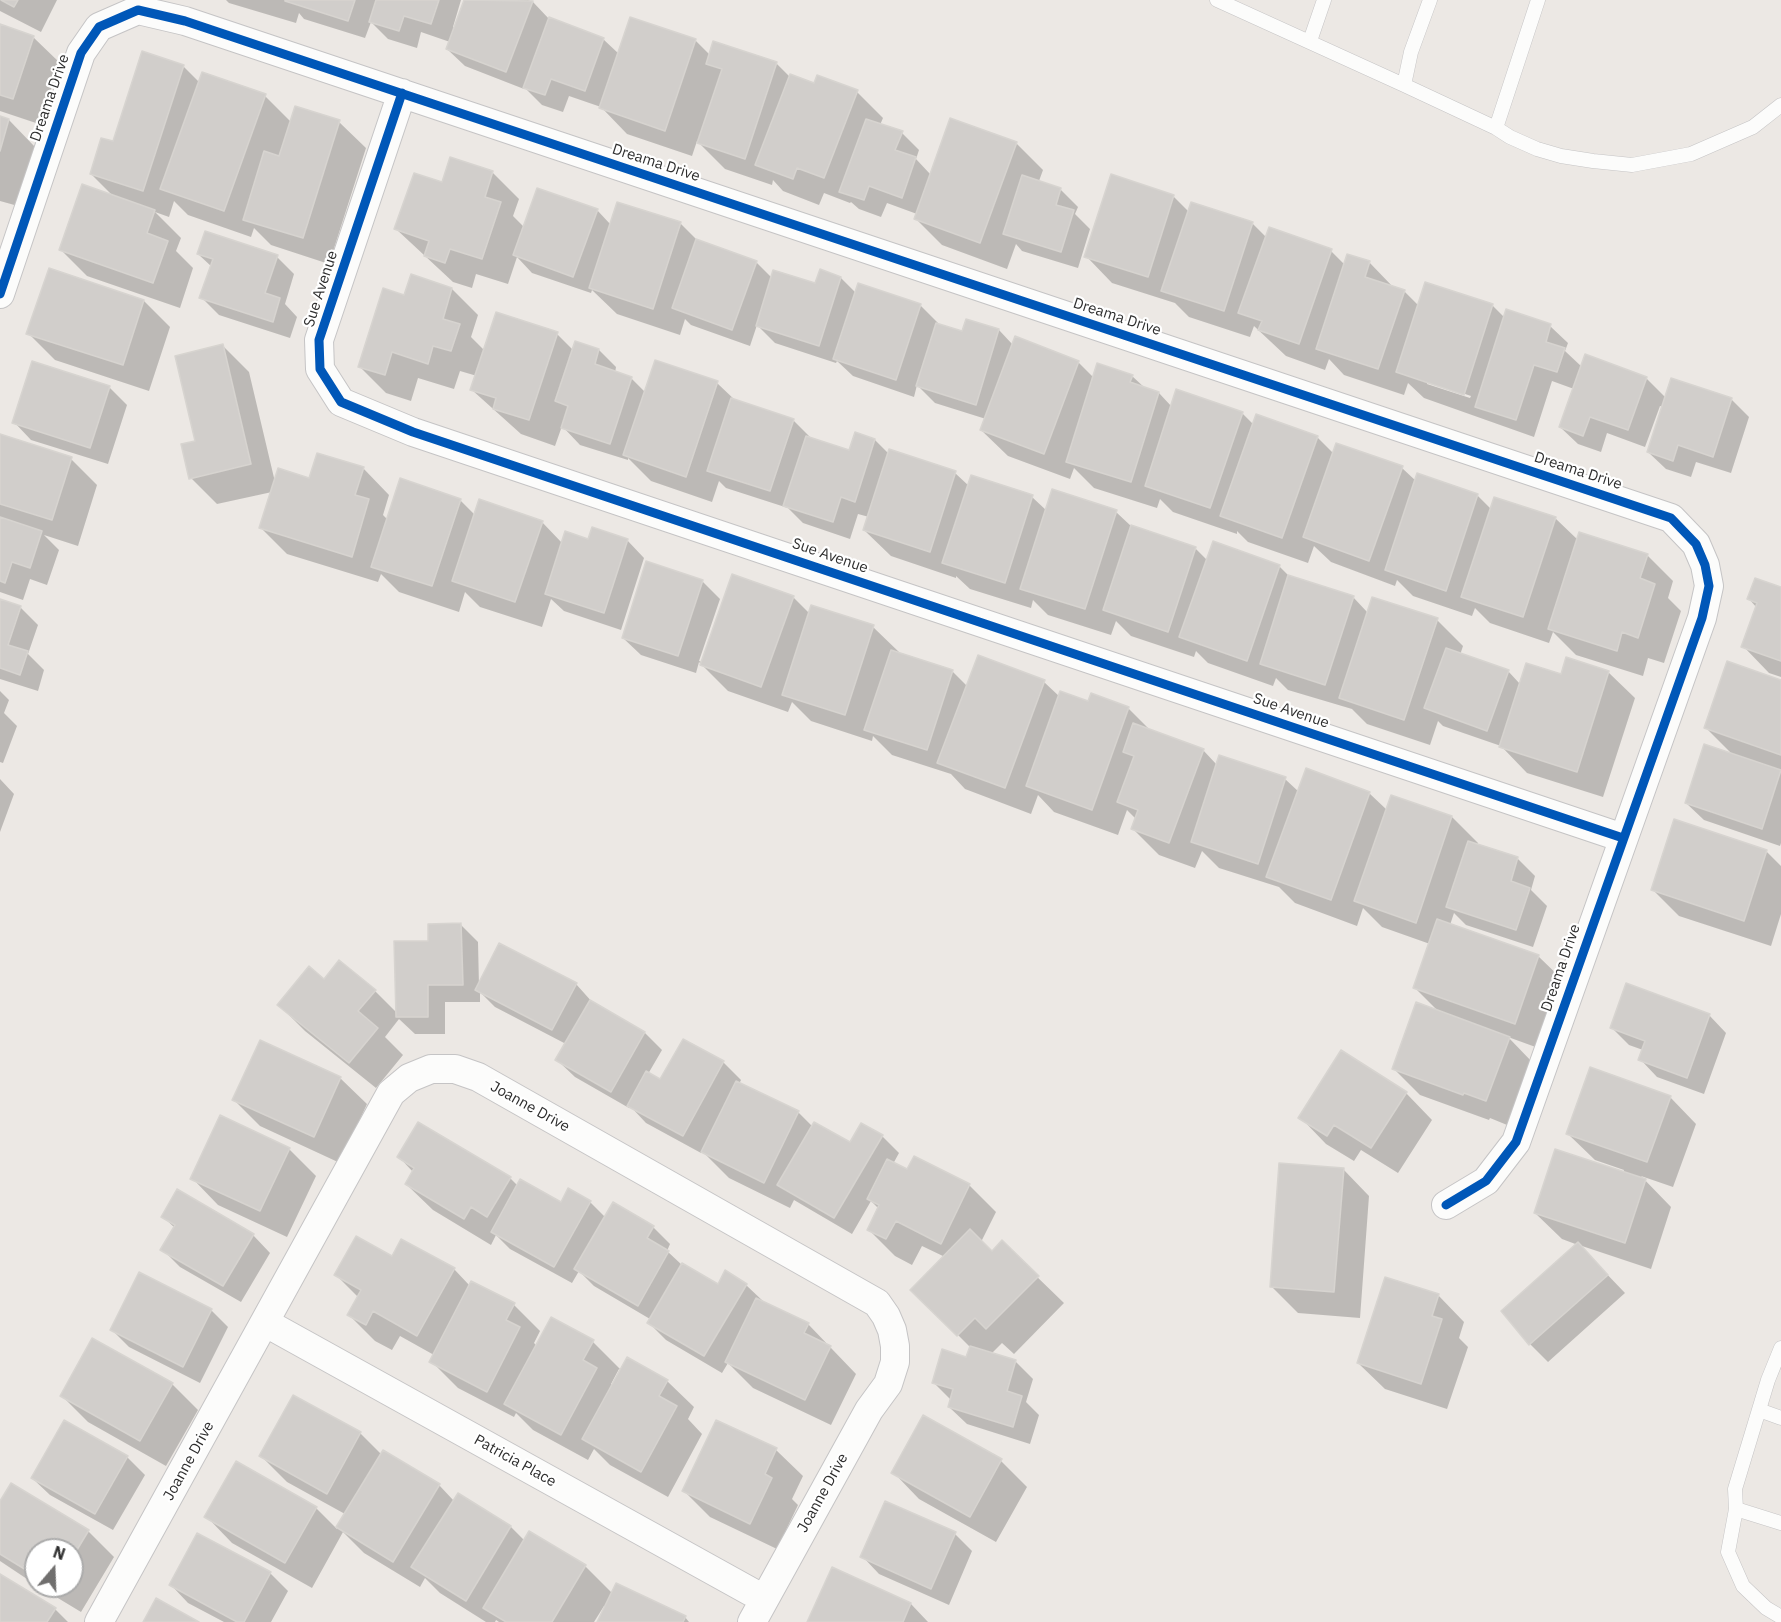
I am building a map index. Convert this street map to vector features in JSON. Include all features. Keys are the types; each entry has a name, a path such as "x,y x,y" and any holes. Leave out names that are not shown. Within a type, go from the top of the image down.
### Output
{"street":[{"name":"Dreama Drive","path":"0,294 81,53 99,27 138,10 185,21 1671,518 1696,544 1705,565 1709,586 1702,618 1516,1142 1486,1181 1446,1204"},
{"name":"Sue Avenue","path":"402,93 320,340 320,369 341,402 425,436 1623,838"},
{"name":"Joanne Drive","path":"99,1622 391,1093 409,1078 432,1070 455,1069 478,1077 878,1303 886,1316 895,1346 895,1362 888,1384 869,1410 758,1610"},
{"name":"Patricia Place","path":"266,1323 758,1610"}],"lane":[{"path":"1217,0 1310,41 1496,128 1510,137 1537,149 1561,156 1632,165 1691,154 1753,127 1781,105"},
{"path":"1310,41 1324,0"},
{"path":"1404,85 1411,52 1430,0"},
{"path":"1496,128 1538,0"},
{"path":"1781,1348 1735,1489 1736,1509 1728,1552 1743,1586 1766,1608 1781,1617"},
{"path":"1759,1410 1781,1418"},
{"path":"1736,1509 1781,1523"}],"building":[{"path":"1,0 18,0 14,7"},
{"path":"285,0 355,0 348,21"},
{"path":"376,0 439,0 431,24 404,16 399,31 369,22"},
{"path":"464,0 533,1 506,72 446,49"},
{"path":"549,17 604,38 585,91 551,79 545,95 523,88"},
{"path":"630,17 696,39 665,131 599,108"},
{"path":"0,24 34,36 13,99 0,95"},
{"path":"713,41 777,62 745,159 697,143 722,69 706,64"},
{"path":"142,51 184,65 143,191 90,174 101,138 113,141"},
{"path":"202,72 266,94 224,211 160,189"},
{"path":"790,74 814,83 817,75 858,90 824,178 797,168 793,179 755,165"},
{"path":"295,106 340,120 303,238 243,220 264,151 279,156"},
{"path":"0,116 9,119 0,151"},
{"path":"950,118 1017,142 980,243 914,219"},
{"path":"866,119 903,131 895,150 916,157 902,198 869,186 864,200 839,192"},
{"path":"450,157 493,171 485,197 501,202 482,259 450,249 445,263 424,256 429,241 394,229 414,173 442,182"},
{"path":"1111,174 1174,195 1148,277 1084,257"},
{"path":"1022,175 1061,188 1056,205 1074,210 1061,252 1003,234"},
{"path":"82,184 155,210 147,233 168,241 153,283 59,250"},
{"path":"537,188 598,209 573,277 513,255"},
{"path":"617,202 681,222 653,309 589,288"},
{"path":"1191,202 1253,222 1224,311 1161,291"},
{"path":"1269,227 1332,249 1299,344 1258,330 1262,321 1238,313"},
{"path":"205,231 278,255 265,293 280,298 273,322 199,298 213,259 197,254"},
{"path":"696,239 757,261 732,330 672,308"},
{"path":"1347,254 1370,261 1365,277 1405,290 1378,369 1316,349"},
{"path":"49,268 144,300 123,365 26,334"},
{"path":"820,269 841,277 819,346 756,326 773,270 815,283"},
{"path":"411,274 452,288 443,319 460,324 451,351 433,346 428,364 392,352 385,375 358,367 383,288 404,295"},
{"path":"1425,282 1493,304 1464,395 1396,372"},
{"path":"858,283 921,304 896,380 833,359"},
{"path":"1506,309 1551,324 1546,342 1565,348 1557,372 1534,365 1516,420 1475,407"},
{"path":"496,312 558,332 529,420 493,409 496,398 470,390"},
{"path":"966,319 999,329 976,405 916,386 936,323 962,331"},
{"path":"1015,336 1079,361 1044,454 980,430"},
{"path":"575,341 599,349 595,364 632,377 610,444 561,428 568,406 555,401"},
{"path":"223,344 251,464 189,479 181,444 195,441 175,356"},
{"path":"1585,354 1647,377 1628,430 1590,417 1583,436 1559,427"},
{"path":"655,360 718,381 686,477 623,455"},
{"path":"32,361 110,386 90,448 12,423"},
{"path":"1097,363 1133,375 1130,382 1159,392 1131,482 1066,462"},
{"path":"1671,378 1732,398 1713,457 1678,445 1673,461 1647,452"},
{"path":"1176,389 1243,412 1210,508 1145,486"},
{"path":"731,398 794,419 770,491 707,471"},
{"path":"1256,414 1318,436 1282,538 1220,516"},
{"path":"855,432 875,439 855,502 841,497 833,522 783,506 806,436 849,450"},
{"path":"0,434 72,457 52,520 0,504"},
{"path":"1336,443 1403,466 1369,561 1303,537"},
{"path":"889,449 956,471 930,552 863,530"},
{"path":"317,453 364,467 355,495 369,499 352,557 259,528 278,468 309,478"},
{"path":"1417,473 1478,494 1446,591 1385,570"},
{"path":"971,475 1033,495 1005,583 942,563"},
{"path":"400,478 461,499 432,586 371,567"},
{"path":"1052,489 1117,510 1085,609 1020,589"},
{"path":"1494,497 1556,517 1523,617 1461,597"},
{"path":"479,499 543,521 515,602 452,581"},
{"path":"0,517 42,531 30,568 12,562 5,583 0,581"},
{"path":"1131,525 1196,547 1168,632 1103,610"},
{"path":"592,527 628,539 604,613 545,594 565,531 588,539"},
{"path":"1579,532 1648,554 1640,578 1655,584 1638,638 1622,632 1617,651 1548,629"},
{"path":"1213,541 1280,565 1247,661 1179,637"},
{"path":"646,561 703,580 678,656 622,638"},
{"path":"732,574 794,596 761,687 700,665"},
{"path":"1288,575 1354,596 1325,685 1260,664"},
{"path":"1755,578 1781,587 1781,661 1741,647 1757,603 1747,599"},
{"path":"1372,597 1438,618 1404,720 1339,698"},
{"path":"0,599 21,606 8,645 28,651 20,675 0,668"},
{"path":"811,605 874,625 845,715 782,695"},
{"path":"1446,648 1509,670 1487,731 1424,708"},
{"path":"891,650 953,670 927,750 864,730"},
{"path":"978,655 1045,680 1005,788 937,763"},
{"path":"1566,657 1609,671 1577,772 1499,747 1526,663 1561,674"},
{"path":"1727,661 1781,680 1781,755 1704,728"},
{"path":"1060,691 1088,701 1091,693 1129,707 1092,810 1026,786"},
{"path":"1133,723 1204,749 1169,843 1131,829 1138,810 1117,802 1134,756 1123,752"},
{"path":"1704,744 1781,770 1762,829 1685,803"},
{"path":"1219,755 1286,777 1258,864 1191,842"},
{"path":"1306,768 1370,792 1331,900 1266,877"},
{"path":"1391,795 1452,816 1416,923 1354,901"},
{"path":"1674,819 1767,850 1744,921 1651,890"},
{"path":"1468,841 1518,857 1511,881 1530,888 1516,930 1446,907"},
{"path":"1437,919 1539,955 1515,1024 1413,988"},
{"path":"461,923 463,985 428,985 428,1017 396,1017 394,941 428,941 428,924"},
{"path":"499,943 577,983 552,1030 475,990"},
{"path":"339,960 376,990 358,1011 378,1028 349,1063 277,1005 309,966 324,979"},
{"path":"1626,983 1710,1014 1687,1078 1638,1060 1645,1041 1610,1028"},
{"path":"590,1000 645,1032 611,1092 555,1060"},
{"path":"1416,1002 1510,1037 1486,1101 1392,1069"},
{"path":"683,1039 724,1061 683,1136 627,1106 646,1071 660,1079"},
{"path":"260,1040 341,1077 314,1137 232,1100"},
{"path":"1341,1050 1407,1092 1371,1148 1334,1125 1327,1136 1298,1118"},
{"path":"1590,1067 1671,1096 1647,1162 1566,1134"},
{"path":"736,1081 799,1111 764,1183 701,1152"},
{"path":"220,1115 290,1148 260,1211 190,1179"},
{"path":"418,1122 511,1177 487,1217 471,1207 464,1219 405,1184 414,1168 397,1157"},
{"path":"814,1122 850,1142 861,1123 883,1135 834,1218 777,1185"},
{"path":"1555,1149 1646,1179 1625,1243 1534,1213"},
{"path":"914,1156 970,1184 941,1244 896,1221 886,1239 867,1230 879,1205 867,1199 887,1159 907,1169"},
{"path":"1279,1163 1344,1168 1334,1292 1270,1287"},
{"path":"520,1179 561,1202 568,1188 591,1201 554,1267 491,1232"},
{"path":"177,1189 254,1234 223,1286 160,1250 175,1225 161,1217"},
{"path":"613,1202 654,1226 647,1238 669,1251 638,1306 574,1269"},
{"path":"970,1229 992,1251 1002,1240 1039,1276 986,1329 975,1318 957,1336 910,1290"},
{"path":"356,1236 392,1256 401,1239 455,1268 417,1336 373,1311 366,1325 347,1315 361,1290 334,1275"},
{"path":"1578,1242 1608,1275 1529,1345 1501,1311"},
{"path":"682,1263 718,1284 725,1270 747,1284 704,1356 647,1323"},
{"path":"139,1272 212,1309 183,1367 110,1330"},
{"path":"1385,1277 1439,1294 1432,1316 1442,1319 1421,1384 1357,1363"},
{"path":"471,1281 515,1303 506,1320 520,1327 487,1392 429,1362"},
{"path":"756,1298 809,1323 804,1333 831,1346 805,1400 725,1362"},
{"path":"551,1317 594,1340 583,1360 597,1368 561,1435 504,1404"},
{"path":"92,1338 173,1383 140,1441 60,1396"},
{"path":"970,1346 1016,1360 1007,1391 1022,1396 1013,1427 948,1407 953,1389 932,1383 942,1349 966,1357"},
{"path":"627,1357 668,1380 659,1396 677,1406 641,1472 582,1439"},
{"path":"293,1395 361,1432 327,1494 259,1456"},
{"path":"923,1415 1002,1459 970,1517 891,1473"},
{"path":"64,1420 128,1456 95,1514 31,1478"},
{"path":"716,1420 777,1448 765,1474 772,1478 750,1524 682,1491"},
{"path":"383,1450 440,1484 393,1562 336,1527"},
{"path":"236,1461 317,1507 285,1563 204,1517"},
{"path":"11,1483 89,1530 84,1538 24,1538 24,1569 0,1554 0,1501"},
{"path":"458,1493 511,1526 466,1601 411,1567"},
{"path":"885,1501 956,1532 931,1589 860,1557"},
{"path":"529,1531 586,1565 552,1622 506,1622 483,1608"},
{"path":"197,1533 271,1572 244,1622 237,1622 169,1585"},
{"path":"832,1567 911,1603 903,1622 807,1622"},
{"path":"0,1574 24,1589 24,1598 40,1598 56,1608 47,1622 0,1622"},
{"path":"616,1583 686,1616 683,1622 597,1622"},
{"path":"156,1598 199,1622 143,1622"}],"cycle path":[{"path":"0,294 81,53 99,27 138,10 185,21 1671,518 1696,544 1705,565 1709,586 1702,618 1516,1142 1486,1181 1446,1205"},
{"path":"402,93 319,340 320,369 341,402 413,432 1623,838"}]}
